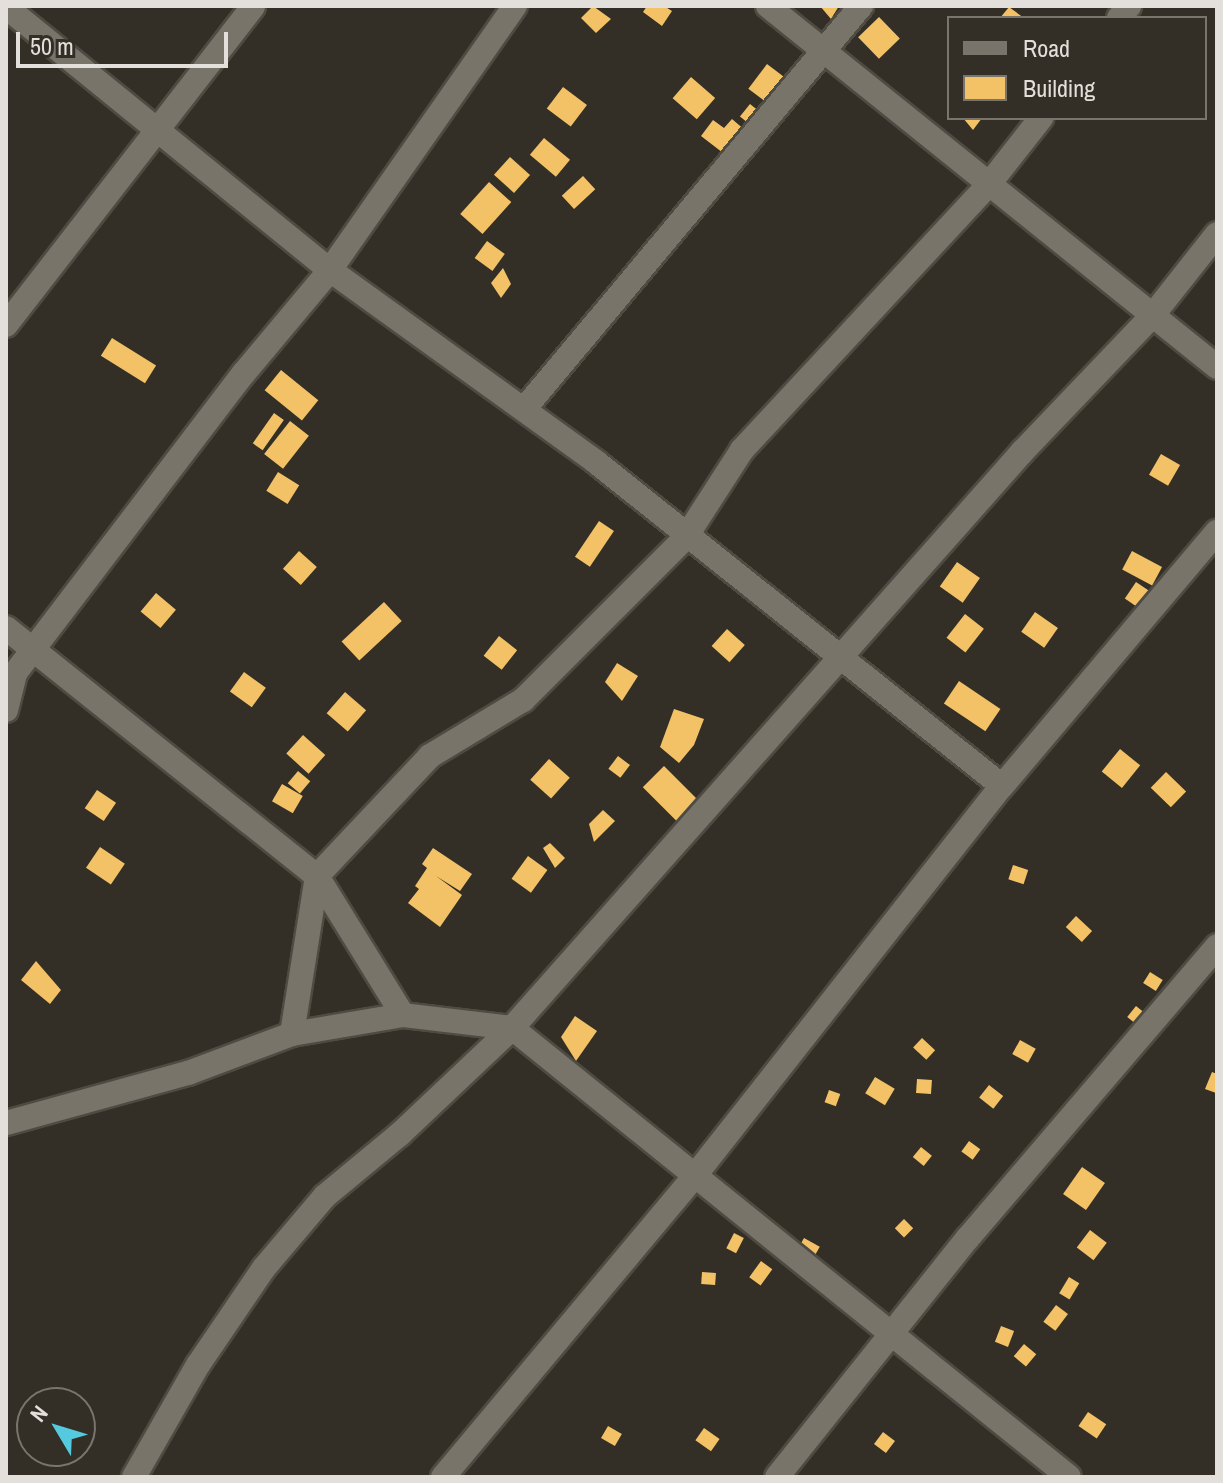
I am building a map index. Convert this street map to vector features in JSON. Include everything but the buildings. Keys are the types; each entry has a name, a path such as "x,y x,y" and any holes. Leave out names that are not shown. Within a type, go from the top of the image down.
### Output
{"street":[{"path":"6,325 161,131 253,6"},
{"path":"6,710 10,680 36,650 244,373 330,270 515,6"},
{"path":"768,6 1217,367"},
{"path":"525,408 861,6"},
{"path":"6,7 330,270 525,408 1002,786"},
{"path":"292,1034 317,876 430,756 523,700 686,537 742,450 990,183 1039,120"},
{"path":"134,1477 198,1365 264,1268 315,1208 512,1028 843,659 1023,451 1153,315 1217,234"},
{"path":"443,1477 693,1178 1002,786 1217,532"},
{"path":"6,628 317,876 403,1015"},
{"path":"777,1477 890,1335 1217,946"},
{"path":"6,1123 160,1082 292,1034 403,1015 512,1028 693,1178 1069,1477"}]}
